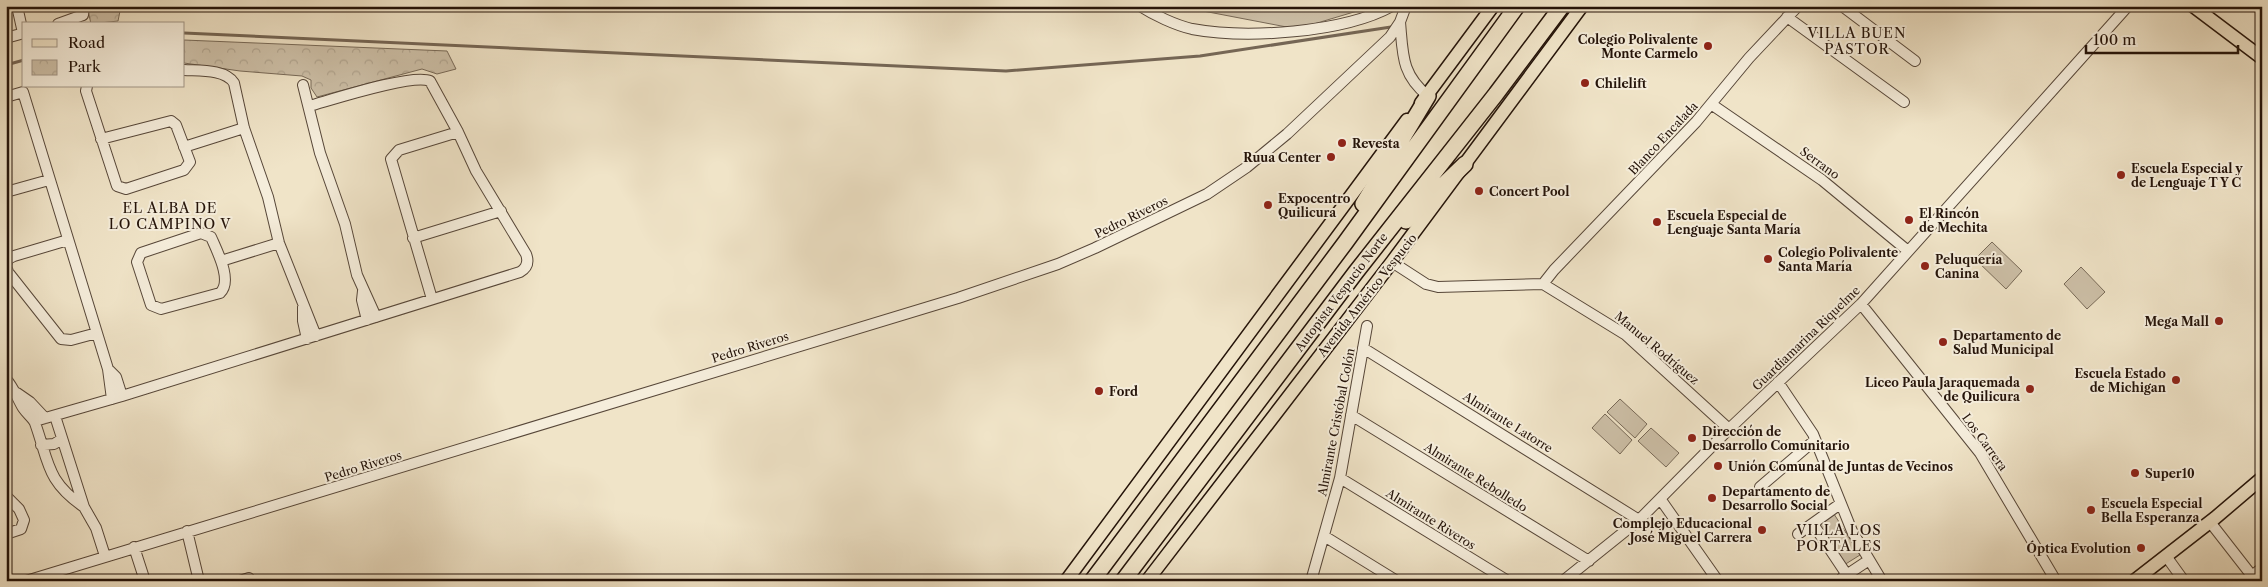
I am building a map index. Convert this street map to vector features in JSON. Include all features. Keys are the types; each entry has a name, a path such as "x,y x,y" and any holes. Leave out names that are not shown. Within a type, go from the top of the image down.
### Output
{"highway":[{"name":"Autopista Vespucio Norte","path":"1092,581 1345,243 1517,6"},
{"name":"Autopista Vespucio Norte","path":"1123,581 1356,272 1496,94 1562,6"},
{"path":"1345,243 1360,208 1428,96"},
{"path":"1356,272 1465,164"}],"main road":[{"path":"1066,581 1493,6"},
{"name":"Avenida Américo Vespucio","path":"1147,581 1392,262 1582,6"},
{"path":"2193,6 2262,58"},
{"path":"2134,581 2210,522 2262,478"}],"street":[{"path":"17,6 22,28"},
{"path":"1140,6 1190,28 1245,34 1322,26 1358,19 1392,6"},
{"name":"Pedro Riveros","path":"26,581 958,298 1058,264 1208,194 1247,167 1288,134 1375,51 1400,22 1406,6"},
{"name":"Blanco Encalada","path":"1544,284 1711,104 1749,58 1798,6"},
{"path":"1842,6 1915,61"},
{"name":"Guardiamarina Riquelme","path":"1563,581 1661,500 1729,429 1861,304 2128,6"},
{"path":"62,22 83,11"},
{"path":"1787,17 1904,102"},
{"path":"1400,22 1407,72 1413,82 1428,96"},
{"path":"6,38 22,33"},
{"path":"185,70 221,74 230,78 235,86 244,128 268,197 279,244 302,307 302,321 312,338"},
{"path":"45,418 117,398 312,338 520,272 525,268 527,258 476,171 433,85 422,79 371,89 309,106"},
{"path":"303,85 332,192 346,224 363,291 362,300 371,318"},
{"path":"87,88 116,186 126,189 184,170 190,162 176,125 171,121 102,139"},
{"path":"6,97 23,92 108,369 116,377 117,398"},
{"name":"Serrano","path":"1711,104 1822,180 1908,251"},
{"path":"184,146 244,128"},
{"path":"432,299 392,166 392,156 399,150 458,132"},
{"path":"6,192 49,180"},
{"path":"413,238 501,211"},
{"path":"201,233 211,237 221,261 226,285 220,293 161,309 151,305 137,262 141,253 201,233"},
{"path":"68,240 14,256 8,260 6,266 8,272 61,339 71,340 97,333"},
{"path":"221,261 279,244"},
{"path":"1392,262 1426,284 1438,287 1544,284"},
{"name":"Manuel Rodríguez","path":"1544,284 1626,334 1729,429"},
{"name":"Los Carrera","path":"1861,304 1980,453 2056,581"},
{"name":"Almirante Cristóbal Colón","path":"1311,581 1340,478 1367,326"},
{"name":"Almirante Latorre","path":"1363,348 1639,520"},
{"path":"6,379 17,393 22,407 45,418 62,439 84,507 96,528 105,556"},
{"path":"1778,382 1816,440 1852,531 1882,581"},
{"name":"Almirante Rebolledo","path":"1350,415 1589,561"},
{"path":"45,418 41,445 56,482 84,507"},
{"path":"41,445 54,444 62,439"},
{"path":"1760,487 1816,440"},
{"name":"Almirante Riveros","path":"1340,478 1508,581"},
{"path":"6,496 19,509 24,525 21,529 6,534"},
{"path":"1661,500 1718,581"},
{"path":"1798,534 1840,504"},
{"path":"2210,522 2254,578 2262,568"},
{"path":"1813,524 1844,577 1869,560"},
{"path":"187,531 199,581"},
{"path":"1324,536 1397,581"},
{"path":"134,547 145,581"},
{"path":"2166,556 2184,581"}],"green space":[{"path":"87,6 121,6 118,21 91,22"},
{"path":"1177,6 1374,6 1297,29"},
{"path":"185,40 447,51 456,69 437,74 422,69 317,97 311,88 311,80 302,76 240,71 185,63"},
{"path":"1992,242 2022,271 2006,289 1975,259"},
{"path":"2081,267 2105,292 2087,309 2064,284"},
{"path":"1620,399 1647,424 1635,438 1607,412"},
{"path":"1605,414 1632,440 1620,454 1592,428"},
{"path":"1651,428 1679,453 1666,467 1638,441"},
{"path":"1834,514 1860,555 1844,565 1818,524"}],"waterway":[{"path":"185,33 1006,71 1200,56 1391,27"},
{"path":"6,65 22,61"}],"place":[{"name":"Colegio Polivalente Monte Carmelo","path":"1708,46"},
{"name":"Chilelift","path":"1585,83"},
{"name":"Revesta","path":"1342,143"},
{"name":"Ruua Center","path":"1331,157"},
{"name":"Escuela Especial y de Lenguaje T Y C","path":"2121,175"},
{"name":"Concert Pool","path":"1479,191"},
{"name":"Expocentro Quilicura","path":"1268,205"},
{"name":"El Rincón de Mechita","path":"1909,220"},
{"name":"Escuela Especial de Lenguaje Santa María","path":"1657,222"},
{"name":"Colegio Polivalente Santa María","path":"1768,259"},
{"name":"Peluquería Canina","path":"1925,266"},
{"name":"Mega Mall","path":"2219,321"},
{"name":"Departamento de Salud Municipal","path":"1943,342"},
{"name":"Escuela Estado de Michigan","path":"2176,380"},
{"name":"Liceo Paula Jaraquemada de Quilicura","path":"2030,389"},
{"name":"Ford","path":"1099,391"},
{"name":"Dirección de Desarrollo Comunitario","path":"1692,438"},
{"name":"Unión Comunal de Juntas de Vecinos","path":"1718,466"},
{"name":"Super10","path":"2135,473"},
{"name":"Departamento de Desarrollo Social","path":"1712,498"},
{"name":"Escuela Especial Bella Esperanza","path":"2091,510"},
{"name":"Complejo Educacional José Miguel Carrera","path":"1762,530"},
{"name":"Óptica Evolution","path":"2141,548"}],"district":[{"name":"VILLA BUEN PASTOR","path":"1857,42"},
{"name":"EL ALBA DE LO CAMPINO V","path":"170,216"},
{"name":"VILLA LOS PORTALES","path":"1839,538"}]}
